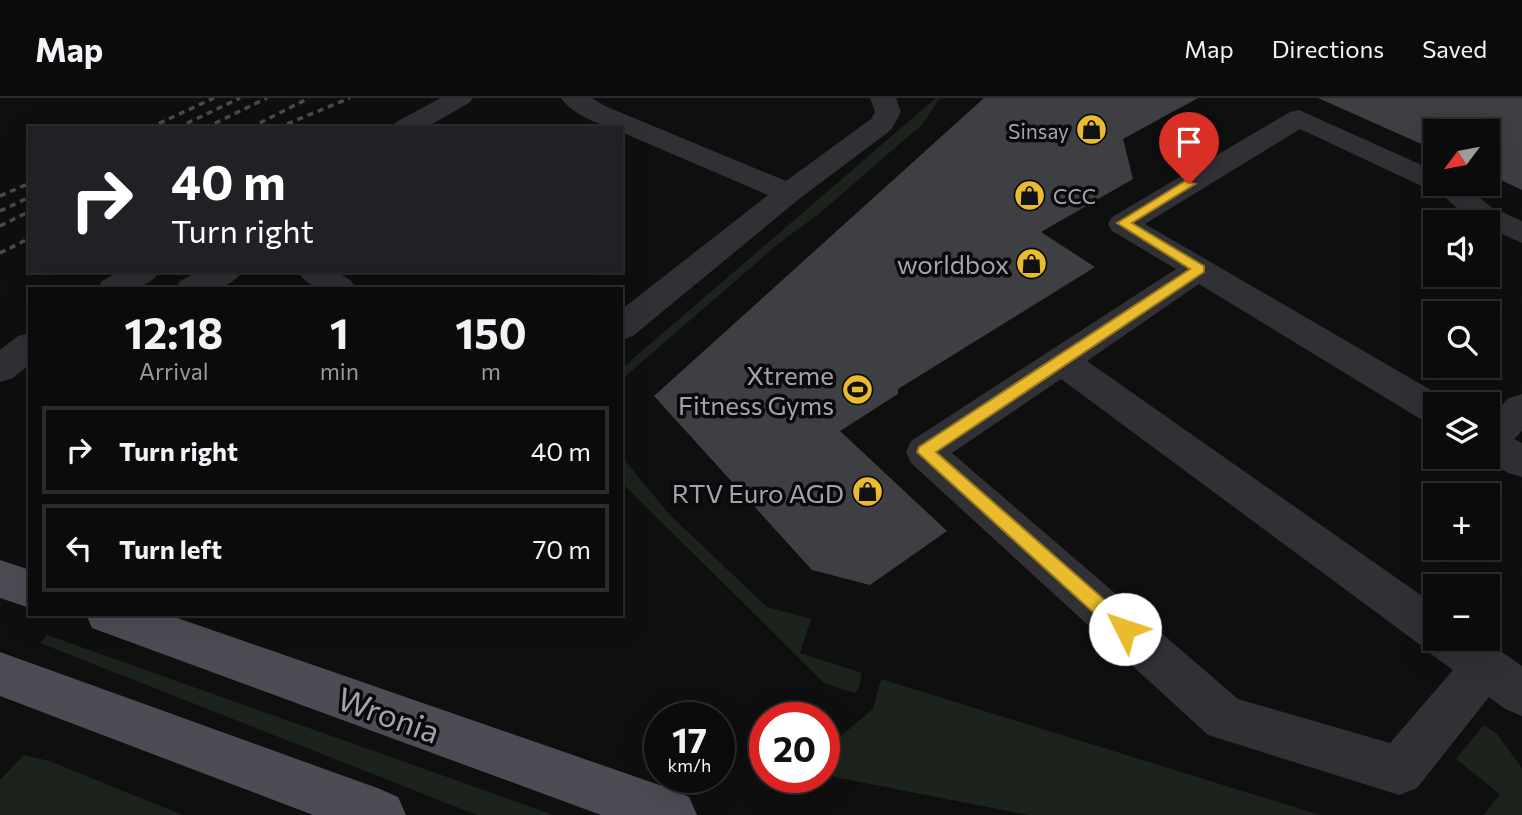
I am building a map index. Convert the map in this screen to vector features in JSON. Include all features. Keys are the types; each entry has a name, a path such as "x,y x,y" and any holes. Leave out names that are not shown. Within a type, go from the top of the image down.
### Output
{"main road":[{"path":"0,579 28,588"},
{"name":"Wronia","path":"114,616 671,815"},
{"path":"0,674 380,815"}],"lane":[{"path":"409,126 460,98"},
{"path":"574,98 596,112 789,193"},
{"path":"623,326 789,193 882,124 888,112 883,98"},
{"path":"1423,176 1299,118 1123,223 1423,403"},
{"path":"1461,196 1480,213 1522,233"},
{"path":"1199,269 925,452 1225,718 1399,770 1485,666"},
{"path":"117,287 141,273"},
{"path":"196,287 222,273"},
{"path":"316,273 338,287"},
{"path":"0,369 28,347"},
{"path":"1062,361 1423,621"},
{"path":"0,385 28,371"},
{"path":"1500,430 1522,408"},
{"path":"1500,449 1522,462"},
{"path":"1464,651 1522,693"}],"shaded area":[{"path":"936,98 940,98 922,125 820,213 778,244 623,378 623,367"},
{"path":"623,458 669,514 767,607 811,619 800,653 862,673 858,690 854,693 824,683 623,484"},
{"path":"47,635 554,815 477,815 40,643"},
{"path":"881,679 1320,815 1028,815 840,778 840,737 873,709"},
{"path":"1484,725 1497,734 1522,768 1522,815 1484,815 1500,794 1456,759"},
{"path":"24,755 49,761 183,815 0,815 0,780"}],"building":[{"path":"984,98 1198,98 1123,139 1133,179 1041,232 1095,267 898,389 898,394 840,431 947,531 870,585 812,570 654,396"},
{"path":"1318,98 1522,98 1522,190 1500,180 1500,119 1423,119 1423,145"}],"railway":[{"path":"153,126 214,98"},
{"path":"181,126 240,98"},
{"path":"209,126 267,98"},
{"path":"254,126 309,98"},
{"path":"282,126 350,98"},
{"path":"0,196 28,184"},
{"path":"0,211 28,198"},
{"path":"0,226 28,212"},
{"path":"0,253 28,239"}],"place":[{"name":"Sinsay","path":"1092,130"},
{"name":"CCC","path":"1030,195"},
{"name":"worldbox","path":"1032,263"},
{"name":"Xtreme Fitness Gyms","path":"857,389"},
{"name":"RTV Euro AGD","path":"867,492"}],"route":[{"path":"1125,629 925,452 1199,269 1123,223 1189,184"}]}
